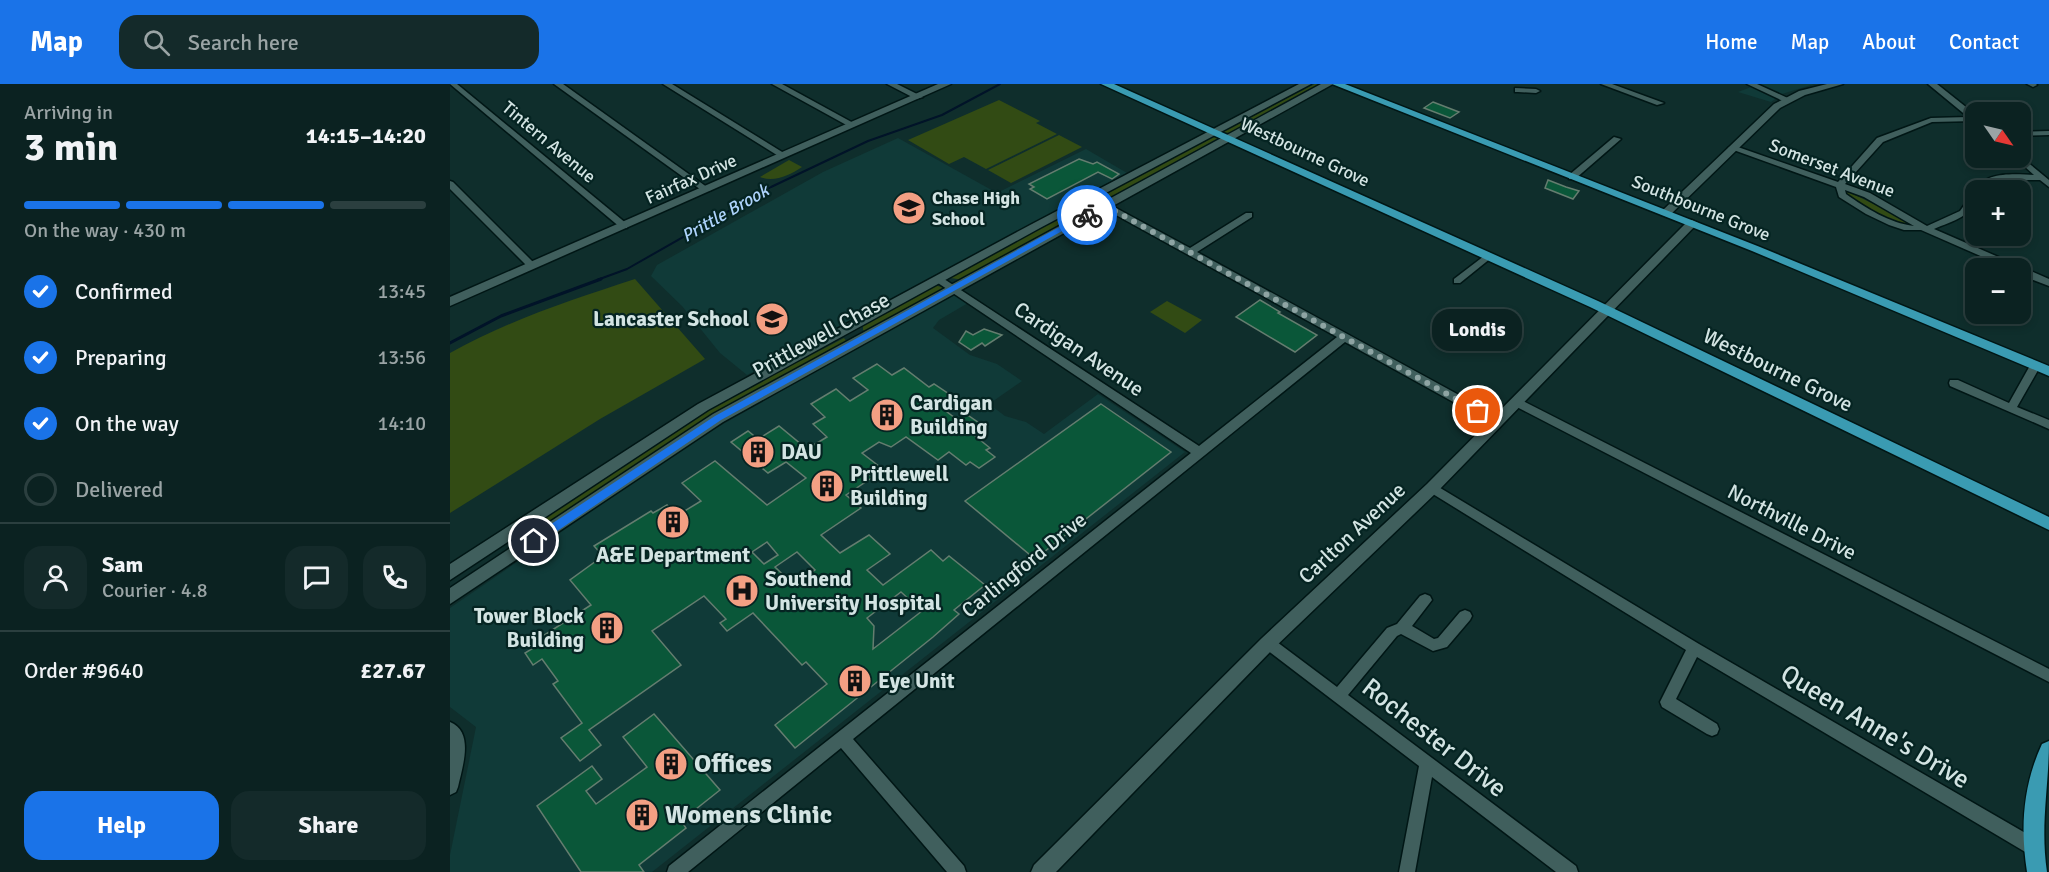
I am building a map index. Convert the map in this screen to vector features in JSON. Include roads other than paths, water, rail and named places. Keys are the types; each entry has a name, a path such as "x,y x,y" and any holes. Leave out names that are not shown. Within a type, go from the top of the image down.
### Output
{"main road":[{"name":"Westbourne Grove","path":"1106,84 1604,310 2049,524"},
{"name":"Southbourne Grove","path":"1337,84 1692,223 2049,371"},
{"path":"2037,872 2033,848 2035,796 2049,750"}],"street":[{"name":"Tintern Avenue","path":"453,84 624,226"},
{"path":"558,84 708,190"},
{"path":"667,84 783,155"},
{"path":"776,84 853,125"},
{"path":"891,84 918,97"},
{"name":"Fairfax Drive","path":"450,302 946,84"},
{"path":"1220,134 1306,84"},
{"path":"1277,99 1311,84"},
{"path":"1220,134 1229,134 1267,118 1328,84"},
{"path":"1605,84 1660,103"},
{"path":"1751,84 1786,99"},
{"path":"1666,213 1786,99 1838,84"},
{"path":"1932,84 1965,111"},
{"path":"1518,90 1536,91"},
{"path":"1965,119 1931,120 1880,140 1840,185 1842,195 1878,217 1906,228 1924,228 1965,210"},
{"path":"2031,134 2049,133"},
{"name":"Prittlewell Chase","path":"450,575 656,436 783,363 1090,197 1220,134"},
{"name":"Prittlewell Chase","path":"450,597 516,549 718,418 856,337 954,289 1104,205 1220,134"},
{"path":"1572,177 1617,139"},
{"name":"Somerset Avenue","path":"1732,148 1840,185"},
{"path":"2030,168 2045,181"},
{"path":"450,184 532,266"},
{"path":"1090,197 1497,421"},
{"path":"1190,252 1249,215"},
{"name":"Carlton Avenue","path":"1041,872 1268,643 1432,488 1604,310 1692,223"},
{"path":"1924,228 1992,258"},
{"path":"1457,281 1488,256"},
{"path":"2031,276 2049,283"},
{"name":"Cardigan Avenue","path":"938,279 1199,452"},
{"path":"783,363 856,337 862,319"},
{"name":"Carlingford Drive","path":"675,872 1344,337"},
{"path":"2011,408 2036,365"},
{"path":"1954,383 2049,424"},
{"name":"Northville Drive","path":"1517,402 2049,676"},
{"name":"Queen Anne's Drive","path":"1432,488 1694,648 2033,848"},
{"path":"450,575 516,549 510,538 519,528"},
{"path":"1339,695 1392,632 1402,628 1425,600"},
{"path":"1402,628 1433,645 1442,643 1464,616"},
{"name":"Rochester Drive","path":"1268,643 1569,872"},
{"path":"1694,648 1667,702 1712,729"},
{"path":"450,729 456,735 458,745 450,787"},
{"path":"842,738 958,872"},
{"path":"1407,872 1427,763"}],"waterway":[{"name":"Prittle Brook","path":"597,280 627,269 771,187 868,141 942,115 1000,84"},
{"name":"Prittle Brook","path":"450,343 501,316 601,279"}],"place":[{"name":"Chase High School","path":"909,208"},
{"name":"Lancaster School","path":"772,319"},
{"name":"Londis","path":"1478,411"},
{"name":"Cardigan Building","path":"887,415"},
{"name":"DAU","path":"758,452"},
{"name":"Prittlewell Building","path":"827,486"},
{"name":"A&E Department","path":"673,522"},
{"name":"Southend University Hospital","path":"742,591"},
{"name":"Tower Block Building","path":"607,628"},
{"name":"Eye Unit","path":"855,681"},
{"name":"Offices","path":"671,764"},
{"name":"Womens Clinic","path":"642,815"}]}
